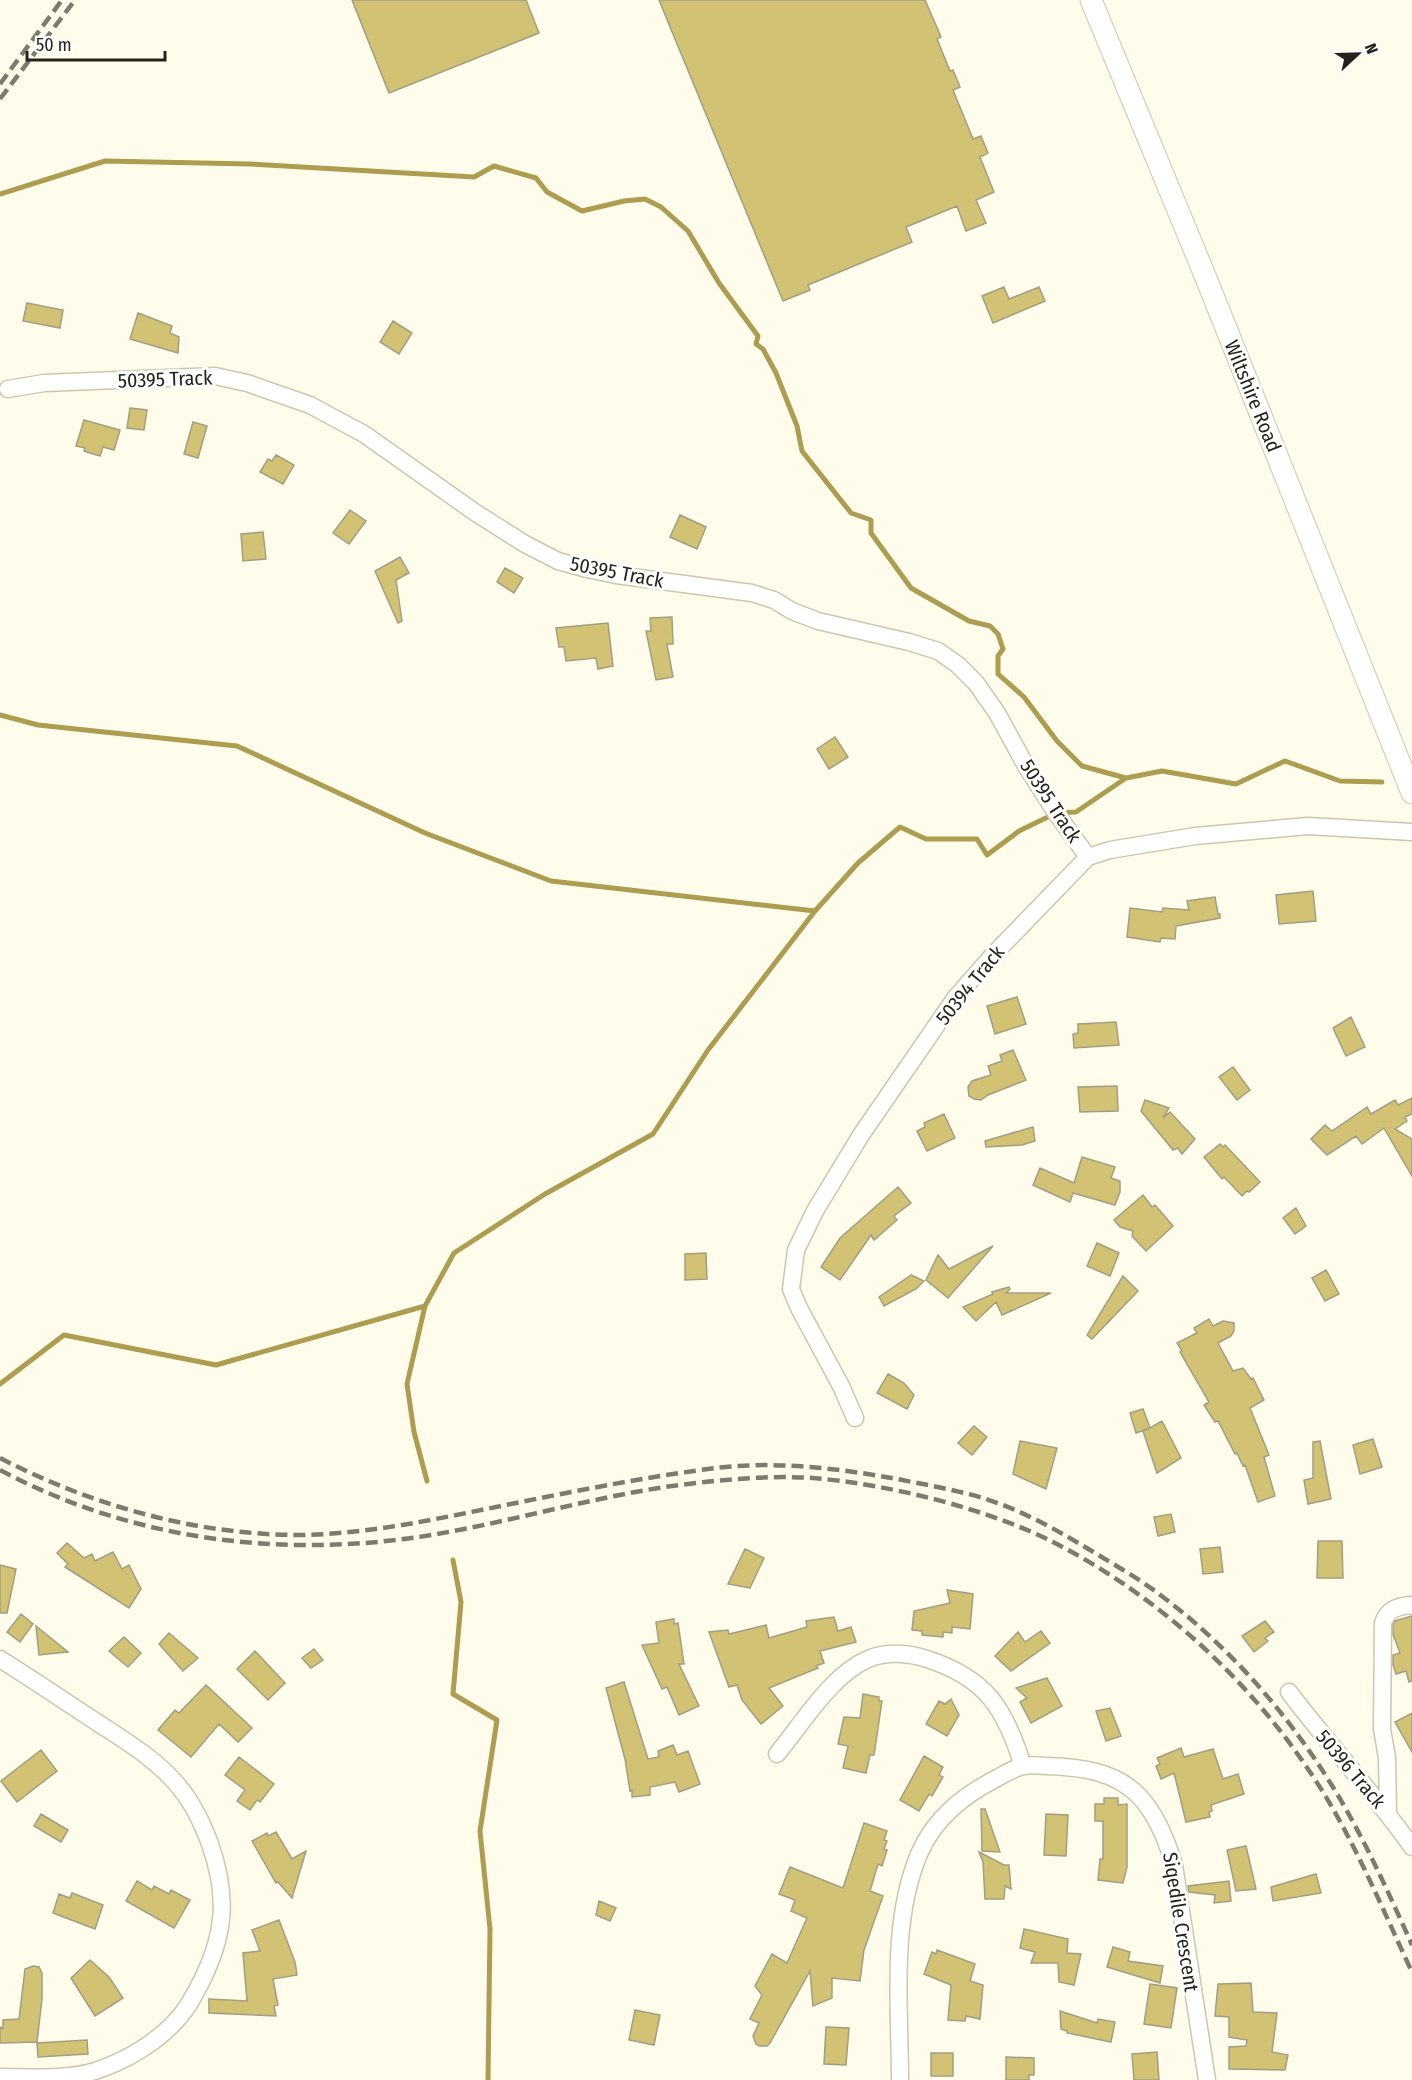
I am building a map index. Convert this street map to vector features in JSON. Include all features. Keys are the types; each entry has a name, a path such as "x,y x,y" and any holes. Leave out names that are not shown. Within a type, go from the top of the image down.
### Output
{"street":[{"name":"Wiltshire Road","path":"1091,0 1206,278 1412,793"},
{"name":"50395 Track","path":"8,389 44,383 215,376 247,383 310,405 364,434 476,513 525,544 558,561 616,575 752,593 774,600 792,611 818,621 938,651 958,665 976,683 997,713 1026,766 1088,858"},
{"path":"1088,858 1143,843 1254,830 1308,826 1412,832"},
{"name":"50394 Track","path":"855,1418 791,1289 796,1250 814,1211 835,1176 956,997 993,955 1088,858"},
{"path":"1388,1813 1387,1758 1382,1729 1383,1623 1385,1615 1391,1610 1412,1606"},
{"path":"777,1754 834,1683 868,1659 898,1654 950,1666 979,1685 1010,1727 1023,1766"},
{"path":"0,1659 150,1759 180,1788 203,1824 219,1870 222,1897 220,1928 211,1964 182,2015 162,2034 131,2056 94,2072 73,2077 0,2077"},
{"name":"50396 Track","path":"1289,1692 1322,1736 1388,1813 1412,1847"},
{"name":"Siqedile Crescent","path":"900,2080 902,1924 919,1855 932,1830 950,1809 973,1790 1023,1766 1078,1767 1095,1770 1119,1781 1139,1796 1154,1816 1167,1841 1174,1865 1207,2080"}],"building":[{"path":"352,0 526,0 539,33 389,93"},
{"path":"659,0 925,0 941,37 937,39 950,71 953,70 960,87 953,90 973,139 981,136 988,153 980,157 994,192 976,200 986,223 966,231 957,206 906,227 912,242 808,285 810,290 783,301"},
{"path":"1004,287 1009,299 1039,287 1045,301 993,323 982,296"},
{"path":"27,303 63,310 60,328 23,321"},
{"path":"138,313 172,326 170,333 179,337 178,353 130,339"},
{"path":"393,321 412,333 399,354 380,342"},
{"path":"130,408 147,410 144,430 127,428"},
{"path":"84,420 120,430 114,450 103,447 100,456 76,446"},
{"path":"193,422 207,426 198,458 184,454"},
{"path":"276,455 294,465 283,484 260,472 268,459 272,461"},
{"path":"350,510 366,521 349,544 333,533"},
{"path":"680,515 706,527 697,549 670,537"},
{"path":"263,532 266,559 243,561 241,534"},
{"path":"400,557 409,573 396,580 402,621 398,623 375,571"},
{"path":"505,568 523,578 514,593 497,582"},
{"path":"672,617 673,644 667,644 673,677 656,680 646,631 651,631 650,618"},
{"path":"608,623 613,666 598,669 596,658 566,661 564,647 559,647 556,628"},
{"path":"835,737 848,757 829,769 817,749"},
{"path":"1313,891 1316,921 1279,924 1276,895"},
{"path":"1215,897 1220,918 1176,926 1175,939 1161,938 1160,942 1127,937 1130,908 1162,912 1163,908 1189,910 1187,901"},
{"path":"1017,997 1026,1024 995,1034 987,1006"},
{"path":"1351,1017 1365,1047 1346,1056 1333,1028"},
{"path":"1116,1022 1119,1045 1074,1048 1073,1034 1078,1033 1078,1024"},
{"path":"1013,1050 1026,1080 981,1100 969,1096 968,1087 972,1081 991,1075 988,1066 1002,1061 1000,1055"},
{"path":"1233,1067 1250,1090 1237,1100 1219,1077"},
{"path":"1117,1086 1118,1111 1080,1112 1078,1087"},
{"path":"1412,1098 1412,1114 1405,1117 1407,1121 1395,1129 1412,1139 1412,1176 1384,1128 1362,1144 1356,1136 1327,1155 1311,1139 1325,1125 1332,1131 1367,1107 1371,1114 1395,1100 1398,1105"},
{"path":"1145,1100 1169,1108 1163,1118 1170,1112 1195,1139 1182,1154 1178,1148 1173,1150 1141,1111"},
{"path":"944,1114 955,1138 927,1151 917,1131 925,1127 924,1123"},
{"path":"1033,1127 1035,1141 1022,1145 986,1147 985,1141"},
{"path":"1220,1144 1223,1147 1225,1145 1260,1182 1242,1196 1224,1177 1222,1179 1204,1157"},
{"path":"1082,1157 1115,1167 1111,1178 1120,1181 1120,1192 1115,1205 1073,1193 1070,1202 1033,1185 1040,1168 1074,1183"},
{"path":"898,1187 911,1203 894,1216 897,1220 874,1240 871,1235 840,1280 821,1267 840,1238"},
{"path":"1143,1195 1152,1207 1155,1205 1173,1226 1146,1251 1132,1236 1133,1231 1120,1227 1114,1220"},
{"path":"1296,1208 1306,1226 1295,1234 1283,1218"},
{"path":"1097,1243 1119,1253 1110,1276 1087,1266"},
{"path":"993,1246 948,1298 926,1280 938,1255 949,1269"},
{"path":"706,1253 707,1279 685,1280 685,1254"},
{"path":"1326,1270 1339,1294 1325,1301 1312,1278"},
{"path":"911,1275 924,1281 916,1289 884,1306 879,1297"},
{"path":"1123,1276 1138,1291 1092,1339 1087,1335"},
{"path":"1009,1287 1006,1293 1051,1293 1002,1315 996,1302 976,1321 963,1307 993,1294 992,1292"},
{"path":"1209,1319 1213,1326 1223,1321 1234,1323 1231,1336 1218,1343 1233,1371 1243,1368 1251,1379 1253,1378 1264,1400 1250,1408 1269,1455 1264,1457 1275,1496 1258,1502 1245,1465 1243,1466 1237,1453 1235,1454 1218,1421 1215,1422 1204,1405 1209,1402 1177,1343 1197,1333 1194,1328"},
{"path":"888,1374 904,1383 914,1395 907,1409 877,1393"},
{"path":"1143,1409 1150,1428 1136,1433 1130,1413"},
{"path":"1162,1421 1181,1458 1157,1473 1143,1431"},
{"path":"974,1426 987,1437 972,1455 958,1443"},
{"path":"1373,1439 1382,1467 1360,1474 1353,1445"},
{"path":"1020,1441 1057,1448 1046,1489 1013,1474"},
{"path":"1320,1441 1331,1499 1308,1504 1304,1480 1313,1478 1313,1442"},
{"path":"1171,1514 1175,1532 1158,1536 1154,1517"},
{"path":"1318,1541 1342,1541 1343,1578 1317,1578"},
{"path":"67,1543 84,1558 92,1554 95,1561 113,1552 122,1569 129,1565 141,1589 129,1608 65,1567 68,1564 57,1553"},
{"path":"1220,1547 1223,1572 1203,1574 1200,1549"},
{"path":"745,1549 764,1558 750,1588 728,1584"},
{"path":"0,1565 16,1569 7,1613 0,1613"},
{"path":"947,1590 973,1594 970,1629 952,1627 952,1633 943,1632 943,1637 922,1635 922,1631 912,1630 914,1611 950,1603"},
{"path":"21,1614 33,1624 20,1642 7,1632"},
{"path":"1412,1616 1412,1681 1409,1682 1406,1671 1396,1674 1393,1665 1393,1655 1400,1653 1393,1634 1393,1625 1395,1621"},
{"path":"834,1617 838,1631 851,1627 856,1642 820,1651 824,1663 816,1666 818,1668 769,1688 783,1706 761,1724 742,1700 737,1685 729,1687 709,1632 728,1630 729,1634 766,1625 769,1638 807,1627 806,1621"},
{"path":"674,1619 674,1624 678,1623 684,1664 679,1664 699,1706 679,1715 667,1687 662,1689 642,1645 659,1643 656,1622"},
{"path":"1265,1621 1274,1632 1265,1638 1268,1641 1254,1652 1242,1636"},
{"path":"36,1626 68,1652 39,1655"},
{"path":"1041,1631 1050,1643 1011,1671 995,1656 1018,1632 1025,1642"},
{"path":"169,1633 198,1658 183,1671 159,1644"},
{"path":"124,1637 141,1653 128,1667 109,1651"},
{"path":"314,1649 323,1660 311,1668 302,1658"},
{"path":"255,1651 285,1683 268,1700 237,1669"},
{"path":"1047,1678 1062,1706 1031,1723 1020,1702 1027,1698 1016,1688"},
{"path":"624,1682 648,1759 659,1757 658,1751 673,1745 677,1755 688,1751 700,1784 679,1792 675,1782 650,1787 650,1795 632,1797 625,1759 606,1688"},
{"path":"206,1685 252,1728 238,1742 219,1724 191,1757 158,1730 175,1710 179,1713"},
{"path":"863,1694 879,1697 879,1701 882,1701 874,1755 870,1755 866,1773 843,1768 848,1746 838,1744 844,1717 860,1718"},
{"path":"951,1699 959,1715 947,1736 926,1724 939,1701 945,1704"},
{"path":"1110,1708 1121,1736 1106,1741 1096,1711"},
{"path":"1412,1713 1412,1752 1395,1722"},
{"path":"1181,1748 1184,1757 1213,1749 1223,1779 1238,1774 1244,1794 1211,1805 1210,1817 1186,1822 1174,1773 1161,1779 1156,1766 1160,1764 1157,1758"},
{"path":"41,1750 57,1771 17,1802 1,1781"},
{"path":"924,1756 943,1767 939,1775 943,1777 932,1796 929,1794 919,1811 900,1800"},
{"path":"239,1757 274,1784 260,1802 257,1800 250,1810 237,1801 245,1790 225,1775"},
{"path":"1104,1798 1118,1798 1118,1805 1127,1804 1127,1867 1123,1883 1098,1880 1100,1859 1103,1859 1103,1821 1095,1821 1095,1804 1104,1804"},
{"path":"981,1809 985,1809 1000,1852 982,1851"},
{"path":"41,1814 68,1830 61,1842 34,1826"},
{"path":"1046,1814 1068,1815 1066,1856 1044,1855"},
{"path":"864,1823 887,1831 884,1849 887,1850 882,1866 878,1864 870,1891 883,1896 864,1950 860,1981 832,1978 832,1998 813,2006 810,1971 770,2043 767,2046 759,2046 753,2036 759,2023 750,2019 762,1995 755,1986 772,1954 787,1963 807,1918 791,1911 795,1900 779,1894 790,1867 843,1888"},
{"path":"276,1832 292,1859 306,1851 292,1898 278,1882 276,1883 252,1841 267,1833 268,1836"},
{"path":"1246,1846 1256,1889 1236,1891 1227,1850"},
{"path":"979,1852 1004,1865 1009,1865 1011,1889 1005,1886 1004,1899 985,1899 983,1862"},
{"path":"1316,1874 1321,1893 1273,1901 1271,1887"},
{"path":"137,1881 152,1890 154,1886 169,1894 171,1890 190,1900 174,1928 126,1901"},
{"path":"1229,1881 1231,1901 1214,1903 1215,1895 1189,1892 1188,1886"},
{"path":"72,1893 103,1905 95,1929 53,1913 59,1894 70,1898"},
{"path":"599,1901 616,1908 610,1921 596,1915"},
{"path":"279,1920 295,1962 297,1975 273,1979 278,2005 274,2006 276,2016 209,2013 209,1999 247,2001 243,1953 260,1951 252,1930"},
{"path":"1024,1929 1068,1939 1067,1953 1081,1954 1074,1985 1059,1982 1058,1963 1031,1963 1035,1952 1020,1948"},
{"path":"1113,1947 1130,1952 1128,1961 1163,1966 1160,1983 1107,1967"},
{"path":"937,1950 975,1964 970,1981 983,1985 980,2019 966,2016 965,2021 948,2020 951,1985 924,1974 932,1952 936,1954"},
{"path":"90,1960 109,1977 123,1998 95,2016 71,1978"},
{"path":"33,1966 39,1967 42,1973 42,1999 37,2042 0,2043 0,2027 3,2028 3,2020 19,2019 25,1969"},
{"path":"1251,1983 1253,2012 1277,2013 1272,2052 1288,2055 1285,2070 1229,2069 1229,2047 1246,2046 1247,2040 1229,2037 1229,2017 1215,2016 1218,1984"},
{"path":"1150,1984 1177,1988 1171,2028 1144,2024"},
{"path":"635,2010 660,2015 654,2045 629,2040"},
{"path":"1060,2011 1097,2023 1098,2019 1115,2022 1111,2042 1067,2033 1061,2029"},
{"path":"826,2027 849,2028 846,2065 824,2064"},
{"path":"87,2040 88,2054 38,2057 37,2043"},
{"path":"1157,2052 1159,2080 1134,2080 1132,2054"},
{"path":"931,2053 953,2053 953,2076 931,2076"},
{"path":"1006,2057 1034,2058 1034,2075 1029,2075 1029,2080 1006,2080"}],"waterway":[{"path":"0,194 105,161 250,164 474,177 494,166 536,178 547,192 582,211 624,201 645,199 661,207 688,231 719,283 758,336 756,344 763,349 776,373 797,426 802,451 851,513 871,520 871,533 911,588 969,621 990,626 998,634 1003,649 998,656 998,674 1024,697 1057,741 1082,766 1126,778"},
{"path":"0,715 38,725 237,746 425,833 551,881 815,911"},
{"path":"0,1384 64,1335 216,1365 425,1306 454,1253 545,1194 653,1134 708,1050 815,911 858,863 900,827 926,839 977,839 987,855 1019,831 1056,813 1076,812 1126,778 1162,771 1236,784 1285,761 1340,781 1382,782"},
{"path":"425,1306 407,1384 414,1432 427,1481"},
{"path":"453,1560 461,1602 453,1694 497,1720 480,1831 490,1929 488,2080"}],"railway":[{"path":"0,84 62,0"},
{"path":"0,99 75,0"},
{"path":"0,1458 35,1475 108,1503 184,1523 262,1534 324,1534 392,1527 566,1493 731,1466 803,1466 851,1472 897,1479 986,1499 1052,1528 1134,1577 1207,1633 1251,1678 1291,1725 1326,1776 1361,1837 1412,1945"},
{"path":"0,1470 49,1494 100,1513 152,1527 204,1537 257,1543 311,1545 365,1543 419,1537 640,1491 760,1478 813,1478 872,1486 936,1500 998,1518 1053,1542 1127,1586 1196,1640 1257,1703 1310,1772 1339,1820 1412,1972"}]}
